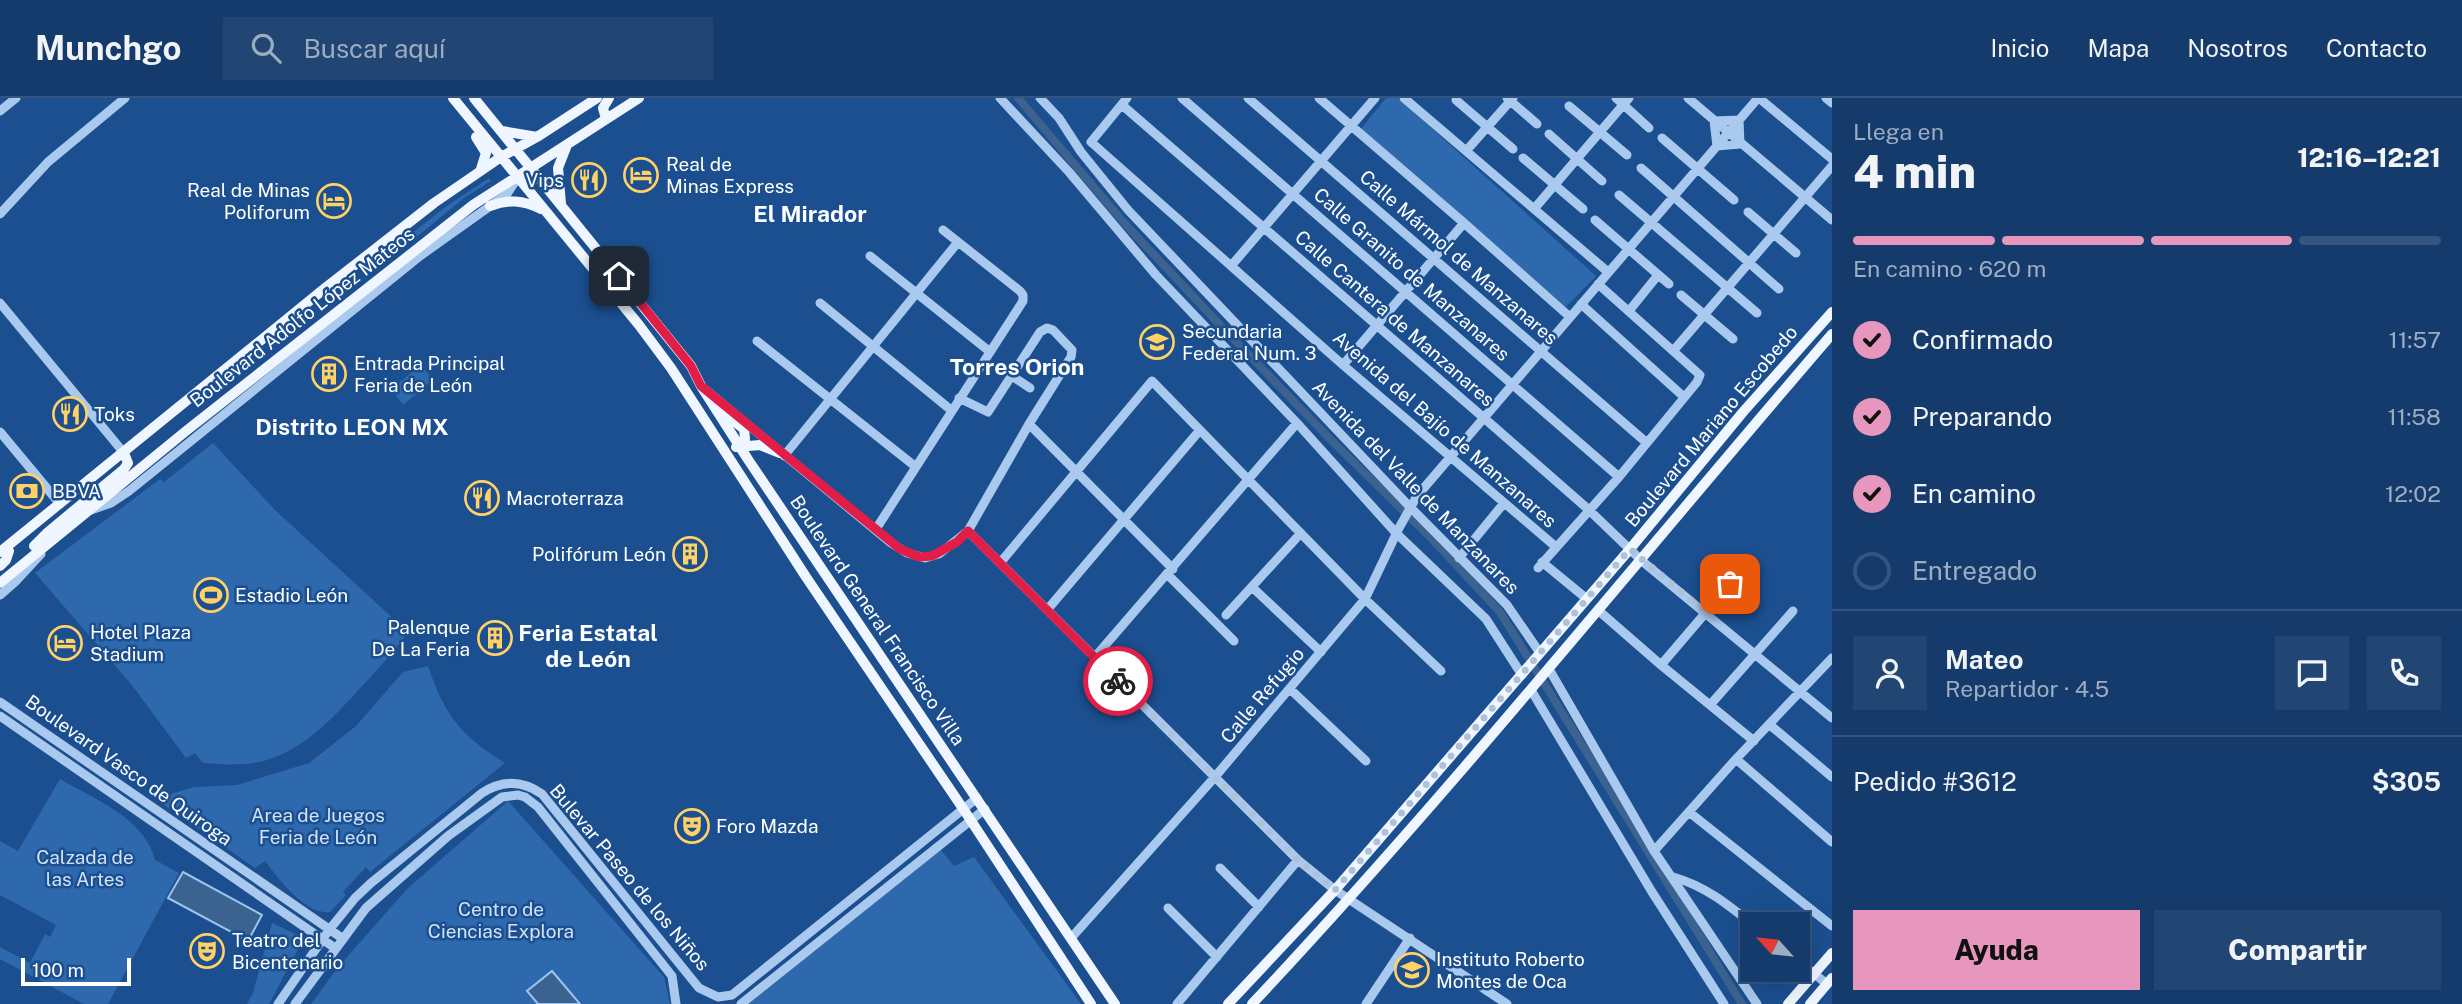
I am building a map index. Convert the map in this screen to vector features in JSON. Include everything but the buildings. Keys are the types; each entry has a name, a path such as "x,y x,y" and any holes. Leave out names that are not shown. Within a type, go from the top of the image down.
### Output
{"main road":[{"path":"474,98 691,366 701,386"},
{"name":"Boulevard Adolfo López Mateos","path":"2,546 60,504 324,289 434,204 501,157 597,98"},
{"path":"606,119 603,108 609,98"},
{"name":"Boulevard Adolfo López Mateos","path":"0,583 473,205 639,98"},
{"path":"454,100 459,113 486,153 481,169 464,183"},
{"name":"Boulevard General Francisco Villa","path":"454,100 630,314 671,368 1091,1004"},
{"path":"500,130 537,137"},
{"path":"562,206 558,168 567,145"},
{"path":"490,206 513,200 545,211"},
{"name":"Boulevard Mariano Escobedo","path":"1228,1004 1335,890 1630,549 1743,412 1832,312"},
{"name":"Boulevard Mariano Escobedo","path":"1252,1004 1350,900 1600,611 1832,334"},
{"path":"671,368 691,366"},
{"name":"Boulevard General Francisco Villa","path":"701,386 714,405 744,429 746,436 740,445 866,637 1115,1004"},
{"path":"707,425 727,448 740,445 764,446 782,455"},
{"path":"17,569 31,549 48,532 124,469 128,463 124,453"},
{"path":"0,566 9,551 2,546"},
{"path":"1788,1004 1832,953"},
{"path":"1812,1003 1830,981"}],"street":[{"path":"0,111 16,98"},
{"path":"0,214 64,147 125,98"},
{"path":"1000,98 1069,172 1156,275 1397,531 1486,619 1524,672"},
{"name":"Avenida del Valle de Manzanares","path":"1040,98 1059,118 1081,152 1128,209 1409,509 1507,605 1538,655"},
{"name":"Calle Granito de Manzanares","path":"1182,98 1619,477"},
{"name":"Calle Mármol de Manzanares","path":"1248,98 1647,443"},
{"path":"1319,98 1570,317"},
{"path":"1231,266 1375,98"},
{"path":"1404,98 1608,272"},
{"path":"1688,98 1832,220"},
{"path":"1758,98 1832,159"},
{"name":"Calle Refugio","path":"1072,937 1214,778 1365,599 1409,509 1540,351 1758,98"},
{"path":"1826,98 1832,103"},
{"path":"1466,151 1510,99 1537,124"},
{"path":"1456,100 1513,149"},
{"path":"1534,209 1599,133 1622,100 1649,128"},
{"name":"Avenida del Bajío de Manzanares","path":"1125,102 1091,142 1343,365 1556,547"},
{"name":"Calle Cantera de Manzanares","path":"1125,102 1263,228 1589,510 1642,561 1832,718"},
{"path":"1569,106 1627,155"},
{"path":"1714,121 1739,120 1740,144"},
{"path":"1714,121 1717,146 1740,144"},
{"path":"1549,134 1602,181"},
{"path":"1662,138 1734,200"},
{"path":"1523,158 1583,209"},
{"path":"1674,350 1832,166"},
{"path":"1641,168 1779,289"},
{"path":"87,512 110,503 129,491 420,256 508,194 518,177"},
{"path":"1619,195 1757,313"},
{"path":"1748,212 1796,253"},
{"path":"1595,220 1669,284"},
{"path":"1343,365 1464,223"},
{"path":"876,529 1023,301 1020,291 943,230"},
{"path":"782,455 958,242"},
{"path":"870,256 989,351"},
{"path":"1629,311 1658,275"},
{"path":"1587,599 1540,565 1619,477 1700,375 1598,284"},
{"path":"1681,295 1733,338"},
{"path":"0,303 124,453"},
{"path":"820,303 951,410"},
{"path":"1581,304 1684,397"},
{"path":"701,386 900,549 913,556 925,558 939,554 968,531 1071,357 1070,345 1047,328 1043,330 988,412 959,398"},
{"path":"757,341 916,467"},
{"path":"1012,376 1030,388"},
{"path":"1000,562 1152,381 1365,599 1441,671"},
{"path":"1095,657 1297,423"},
{"path":"1029,424 1125,520 1234,641"},
{"path":"1047,610 1200,430"},
{"path":"0,432 60,504"},
{"path":"1459,558 1504,503"},
{"path":"968,531 1298,860 1335,890 1507,1004"},
{"path":"1226,615 1301,533"},
{"path":"0,595 38,558 50,541"},
{"path":"1661,665 1743,569"},
{"path":"1252,587 1321,652"},
{"path":"1600,611 1754,741"},
{"path":"1710,705 1793,611"},
{"path":"1654,851 1832,658"},
{"path":"1548,671 1654,851 1757,1004"},
{"path":"1533,688 1652,892 1724,1004"},
{"path":"1290,689 1366,761"},
{"name":"Boulevard Vasco de Quiroga","path":"0,702 342,938"},
{"name":"Boulevard Vasco de Quiroga","path":"0,716 335,948"},
{"path":"1770,725 1832,777"},
{"path":"1736,759 1832,842"},
{"name":"Bulevar Paseo de los Niños","path":"278,1004 329,930 371,883 490,788 510,783 533,788 542,794 699,988 718,997 732,995 977,799"},
{"name":"Bulevar Paseo de los Niños","path":"295,1004 366,908 448,836 502,797 518,795 538,807 666,968 672,976 676,1004"},
{"path":"741,1004 985,809"},
{"path":"1689,812 1832,926"},
{"path":"1177,1004 1298,860"},
{"path":"1220,868 1259,907"},
{"path":"1673,877 1716,895 1740,914"},
{"path":"844,906 852,916"},
{"path":"1168,908 1217,957"},
{"path":"1366,1004 1410,939"},
{"path":"1810,971 1830,981"}],"green space":[{"path":"1386,98 1398,98 1596,276 1566,307 1360,130"},
{"path":"489,178 491,181 464,198 395,255 391,250 444,208"},
{"path":"421,365 433,380 403,405 391,389"},
{"name":"Estadio León","path":"213,443 275,510 408,632 367,681 322,727 296,747 267,760 252,763 203,763 195,753 186,758 131,684 35,573 160,479 164,482"},
{"name":"Area de Juegos Feria de León","path":"428,666 441,698 456,723 476,743 505,763 370,872 366,867 343,892 346,895 330,912 311,908 302,902 265,861 255,868 163,804 161,800 164,796 194,787 237,785 309,763 356,726 403,672"},
{"name":"Calzada de las Artes","path":"60,779 130,821 141,832 155,860 179,873 108,1004 84,1004 0,959 0,947 30,963 45,934 50,937 56,925 0,895 0,841 18,851"},
{"name":"Centro de Ciencias Explora","path":"508,801 664,977 670,1004 311,1004 339,966 407,889"},
{"path":"940,849 954,866 974,857 1081,1004 749,1004"},
{"path":"272,923 304,938 269,1004 247,1004 253,993"}],"shaded area":[{"path":"183,872 262,915 248,941 168,898"},
{"path":"552,971 580,1004 538,1004 527,991"}],"waterway":[{"path":"1018,98 1127,226 1500,612 1742,1004"}],"way so far":[{"path":"1118,681 1298,860 1335,890 1630,549 1705,612 1730,584"}],"place":[{"name":"Real de Minas Express","path":"641,175"},
{"name":"Vips","path":"589,180"},
{"name":"Real de Minas Poliforum","path":"334,201"},
{"name":"Secundaria Federal Num. 3","path":"1157,342"},
{"name":"Entrada Principal Feria de León","path":"329,374"},
{"name":"Toks","path":"70,414"},
{"name":"BBVA","path":"27,491"},
{"name":"Macroterraza","path":"482,498"},
{"name":"Polifórum León","path":"690,554"},
{"name":"Estadio León","path":"211,595"},
{"name":"Palenque De La Feria","path":"495,638"},
{"name":"Hotel Plaza Stadium","path":"65,643"},
{"name":"Foro Mazda","path":"692,826"},
{"name":"Teatro del Bicentenario","path":"207,951"},
{"name":"Instituto Roberto Montes de Oca","path":"1412,970"}],"district":[{"name":"El Mirador","path":"810,214"},
{"name":"Torres Orion","path":"1017,367"},
{"name":"Distrito LEON MX","path":"352,427"},
{"name":"Feria Estatal de León","path":"588,646"}],"route":[{"path":"619,276 676,351 691,366 701,386 780,453 891,543 913,556 925,558 939,554 968,531 1118,681"}]}
